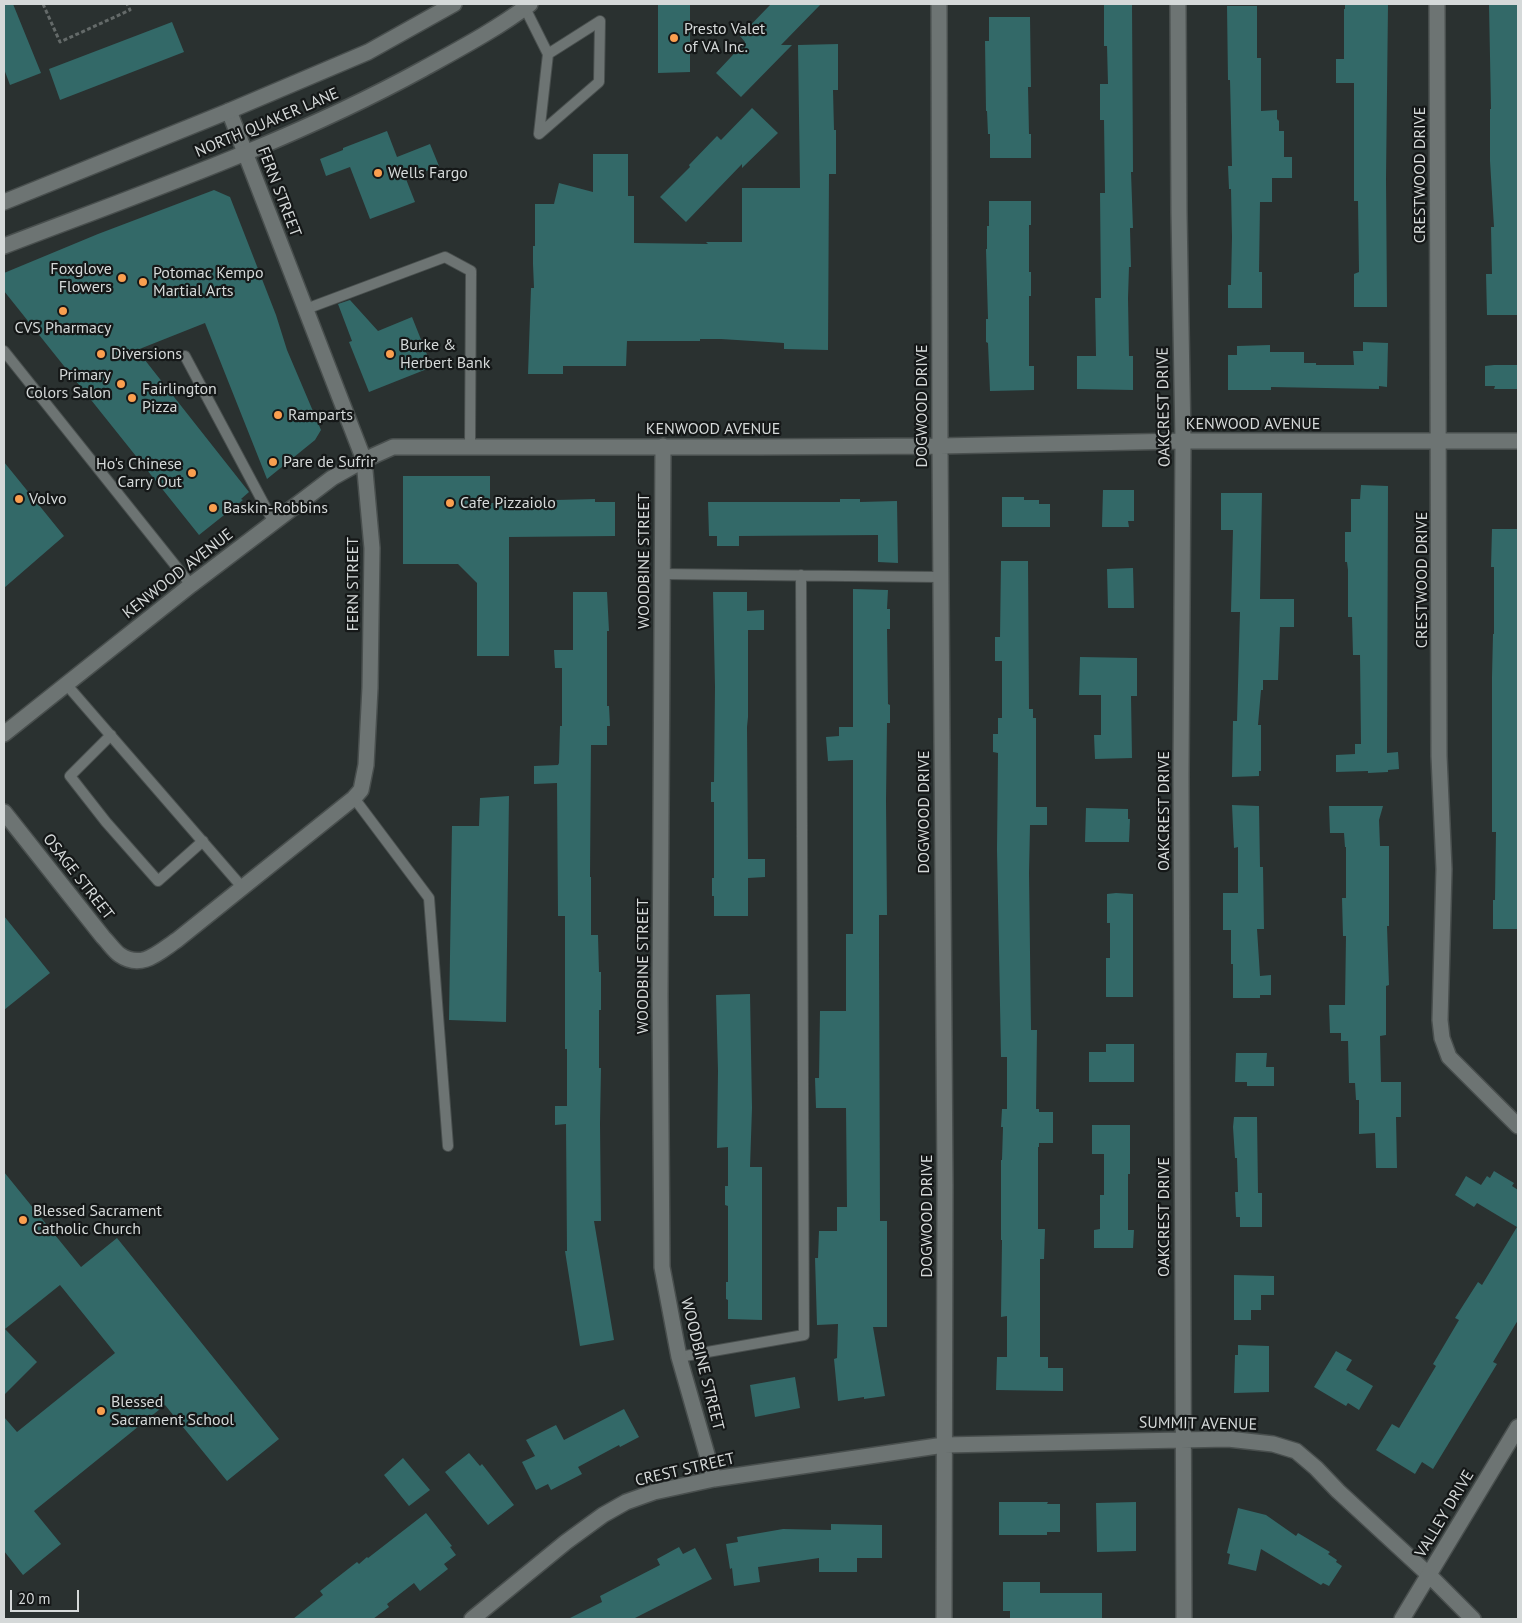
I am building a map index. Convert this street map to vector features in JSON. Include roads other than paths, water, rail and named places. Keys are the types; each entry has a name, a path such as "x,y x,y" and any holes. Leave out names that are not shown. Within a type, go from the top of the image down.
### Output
{"street":[{"name":"NORTH QUAKER LANE","path":"4,202 229,111 368,52 454,4"},
{"name":"DOGWOOD DRIVE","path":"939,4 940,576 945,1184 944,1619"},
{"name":"OAKCREST DRIVE","path":"1178,4 1183,441 1181,764 1184,1619"},
{"name":"CRESTWOOD DRIVE","path":"1437,4 1439,756 1444,870 1440,1020 1442,1038 1449,1057 1518,1126"},
{"name":"NORTH QUAKER LANE","path":"4,246 277,140 385,90 464,46 526,5"},
{"name":"FERN STREET","path":"130,959 134,961 148,959 177,940 354,798 361,790 366,765 372,548 364,460 229,111"},
{"name":"KENWOOD AVENUE","path":"4,734 191,585 332,478 364,460 393,447 940,446 1183,441 1518,441"},
{"name":"WOODBINE STREET","path":"662,446 660,1005 662,1267 679,1357 714,1480"},
{"name":"OSAGE STREET","path":"4,812 104,938 119,954 130,959"},
{"name":"VALLEY DRIVE","path":"1402,1619 1518,1427"},
{"name":"SUMMIT AVENUE","path":"944,1446 1228,1439 1273,1444 1296,1451 1473,1619"},
{"name":"CREST STREET","path":"472,1619 566,1542 603,1515 626,1502 654,1492 714,1480 944,1446"}],"lane":[{"path":"526,5 548,54 539,134 599,82 600,22 548,54"},
{"path":"306,309 445,257 471,271 470,446"},
{"path":"4,351 191,585"},
{"path":"185,356 274,523"},
{"path":"661,574 940,576"},
{"path":"679,1357 804,1335 801,575"},
{"path":"66,684 242,887"},
{"path":"111,735 70,776 106,822 158,881 203,841"},
{"path":"354,798 429,898 448,1146"}],"place":[{"name":"Presto Valet of VA Inc.","path":"674,38"},
{"name":"Wells Fargo","path":"378,173"},
{"name":"Foxglove Flowers","path":"122,278"},
{"name":"Potomac Kempo Martial Arts","path":"143,282"},
{"name":"CVS Pharmacy","path":"63,311"},
{"name":"Diversions","path":"101,354"},
{"name":"Burke & Herbert Bank","path":"390,354"},
{"name":"Primary Colors Salon","path":"121,384"},
{"name":"Fairlington Pizza","path":"132,398"},
{"name":"Ramparts","path":"278,415"},
{"name":"Pare de Sufrir","path":"273,462"},
{"name":"Ho's Chinese Carry Out","path":"192,473"},
{"name":"Volvo","path":"19,499"},
{"name":"Cafe Pizzaiolo","path":"450,503"},
{"name":"Baskin-Robbins","path":"213,508"},
{"name":"Blessed Sacrament Catholic Church","path":"23,1220"},
{"name":"Blessed Sacrament School","path":"101,1411"}]}
